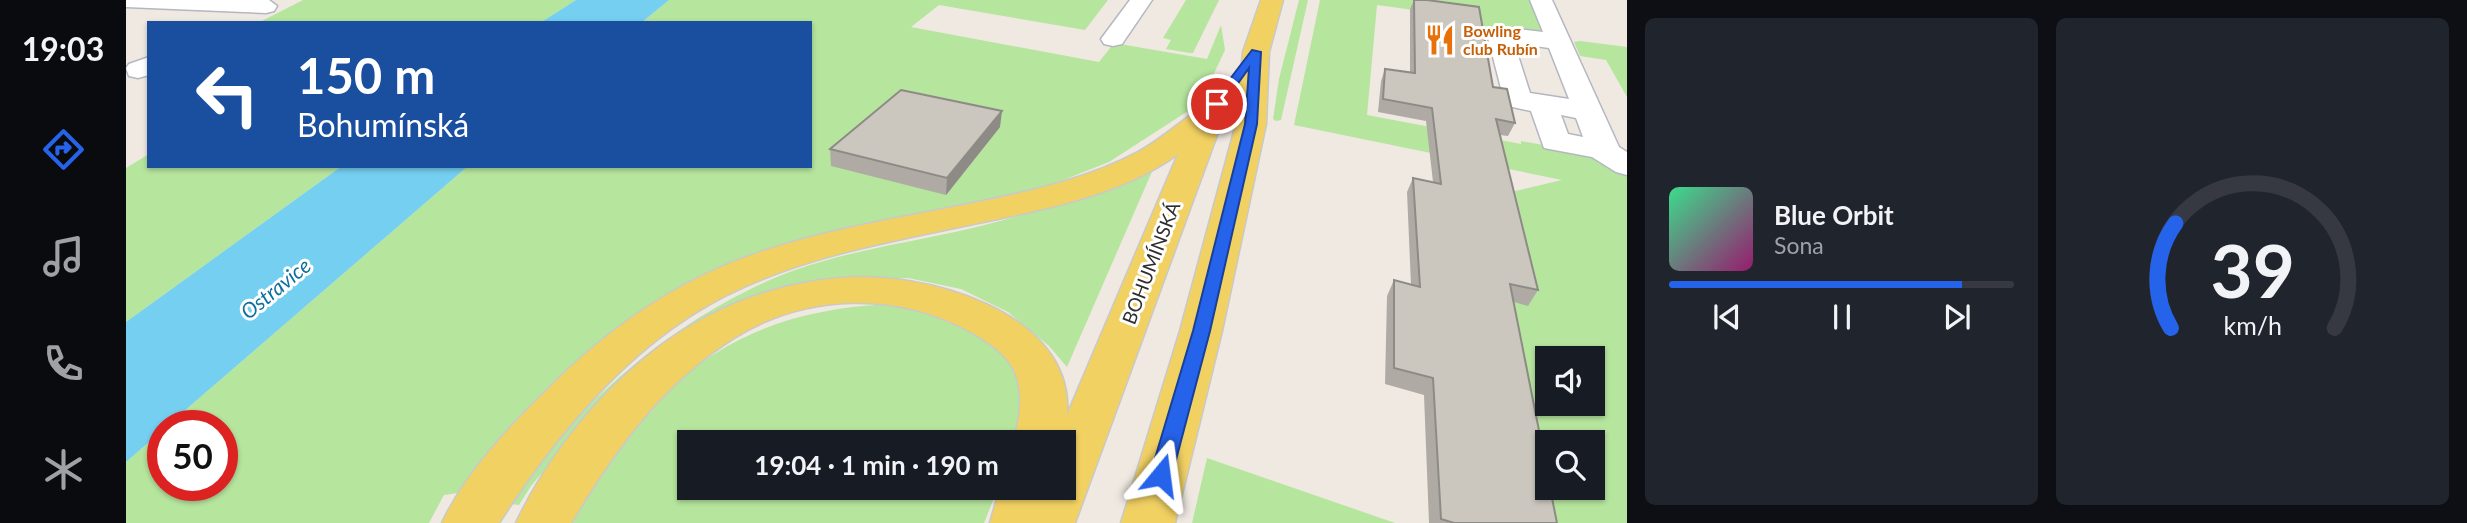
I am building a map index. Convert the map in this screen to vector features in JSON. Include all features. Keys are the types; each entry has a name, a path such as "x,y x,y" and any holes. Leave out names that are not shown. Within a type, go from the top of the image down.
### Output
{"main road":[{"name":"BOHUMÍNSKÁ","path":"1148,523 1201,331 1248,135 1256,52 1272,0"},
{"name":"BOHUMÍNSKÁ","path":"1076,453 1209,116 1256,52"},
{"path":"477,511 542,427 604,364 655,321 710,287 788,257 1011,205 1092,183 1152,157 1209,116"},
{"path":"544,519 595,441 662,371 700,341 735,319 780,302 811,295 862,290 919,293 960,307 998,329 1027,354 1045,387 1046,411 1041,430"},
{"path":"1017,523 1023,500"},
{"name":"BOHUMÍNSKÁ","path":"1048,523 1057,500"}],"street":[{"path":"126,0 272,3"},
{"path":"1114,39 1141,0"},
{"path":"1541,0 1589,111 1616,158"},
{"path":"235,21 272,3"},
{"path":"1560,42 1499,34 1518,100 1589,111"},
{"path":"1545,111 1555,141 1616,158"}],"green space":[{"path":"303,0 576,0 543,21 262,21"},
{"path":"669,0 1108,0 1085,30 939,5 911,27 1099,62 1114,43 1207,59 1221,25 1225,50 1209,84 1188,111 1109,162 1051,185 815,239 615,333 520,415 458,493 444,495 429,523 126,523 126,462 147,444 147,501 238,501 238,410 185,410 466,168 812,168 812,21 643,21"},
{"path":"1186,0 1219,0 1193,53 1166,49 1171,40 1163,38"},
{"path":"1299,0 1308,0 1281,120 1276,121 1273,119 1279,79"},
{"path":"1320,0 1530,0 1548,39 1483,29 1480,19 1377,5 1367,115 1521,144 1521,141 1605,156 1627,165 1627,523 1541,523 1537,500 1605,500 1605,430 1535,430 1535,489 1501,299 1528,305 1503,194 1562,180 1294,125"},
{"path":"1574,42 1627,47 1627,97 1606,60 1580,56"},
{"path":"147,155 147,168 339,168 126,322 126,168"},
{"path":"1154,167 1067,367 1049,346 1008,312 961,289 908,278 813,284 581,426 531,486 519,505 511,504 536,467 599,396 674,334 756,286 798,269 840,257 968,229 1039,210"},
{"path":"917,305 989,339 1009,362 1026,399 1018,430 677,430 677,500 993,500 984,523 571,523 564,519 643,413 701,363 758,331 819,312 853,307"},
{"path":"1207,458 1395,523 1192,523"}],"water":[{"path":"576,0 669,0 643,21 543,21"},
{"name":"Ostravice","path":"339,168 466,168 185,410 147,410 147,444 126,462 126,322"}],"building":[{"path":"1414,0 1479,7 1493,87 1507,89 1515,123 1496,119 1538,290 1510,284 1539,430 1535,430 1535,500 1552,500 1557,523 1454,523 1441,519 1433,378 1394,368 1394,280 1420,287 1413,178 1441,184 1432,108 1383,99 1385,69 1415,73"},
{"path":"901,90 1002,111 947,178 830,149"}],"place":[{"name":"Bowling club Rubín","path":"1440,40"}],"route":[{"path":"1161,475 1201,331 1251,124 1256,52 1217,104"}]}
